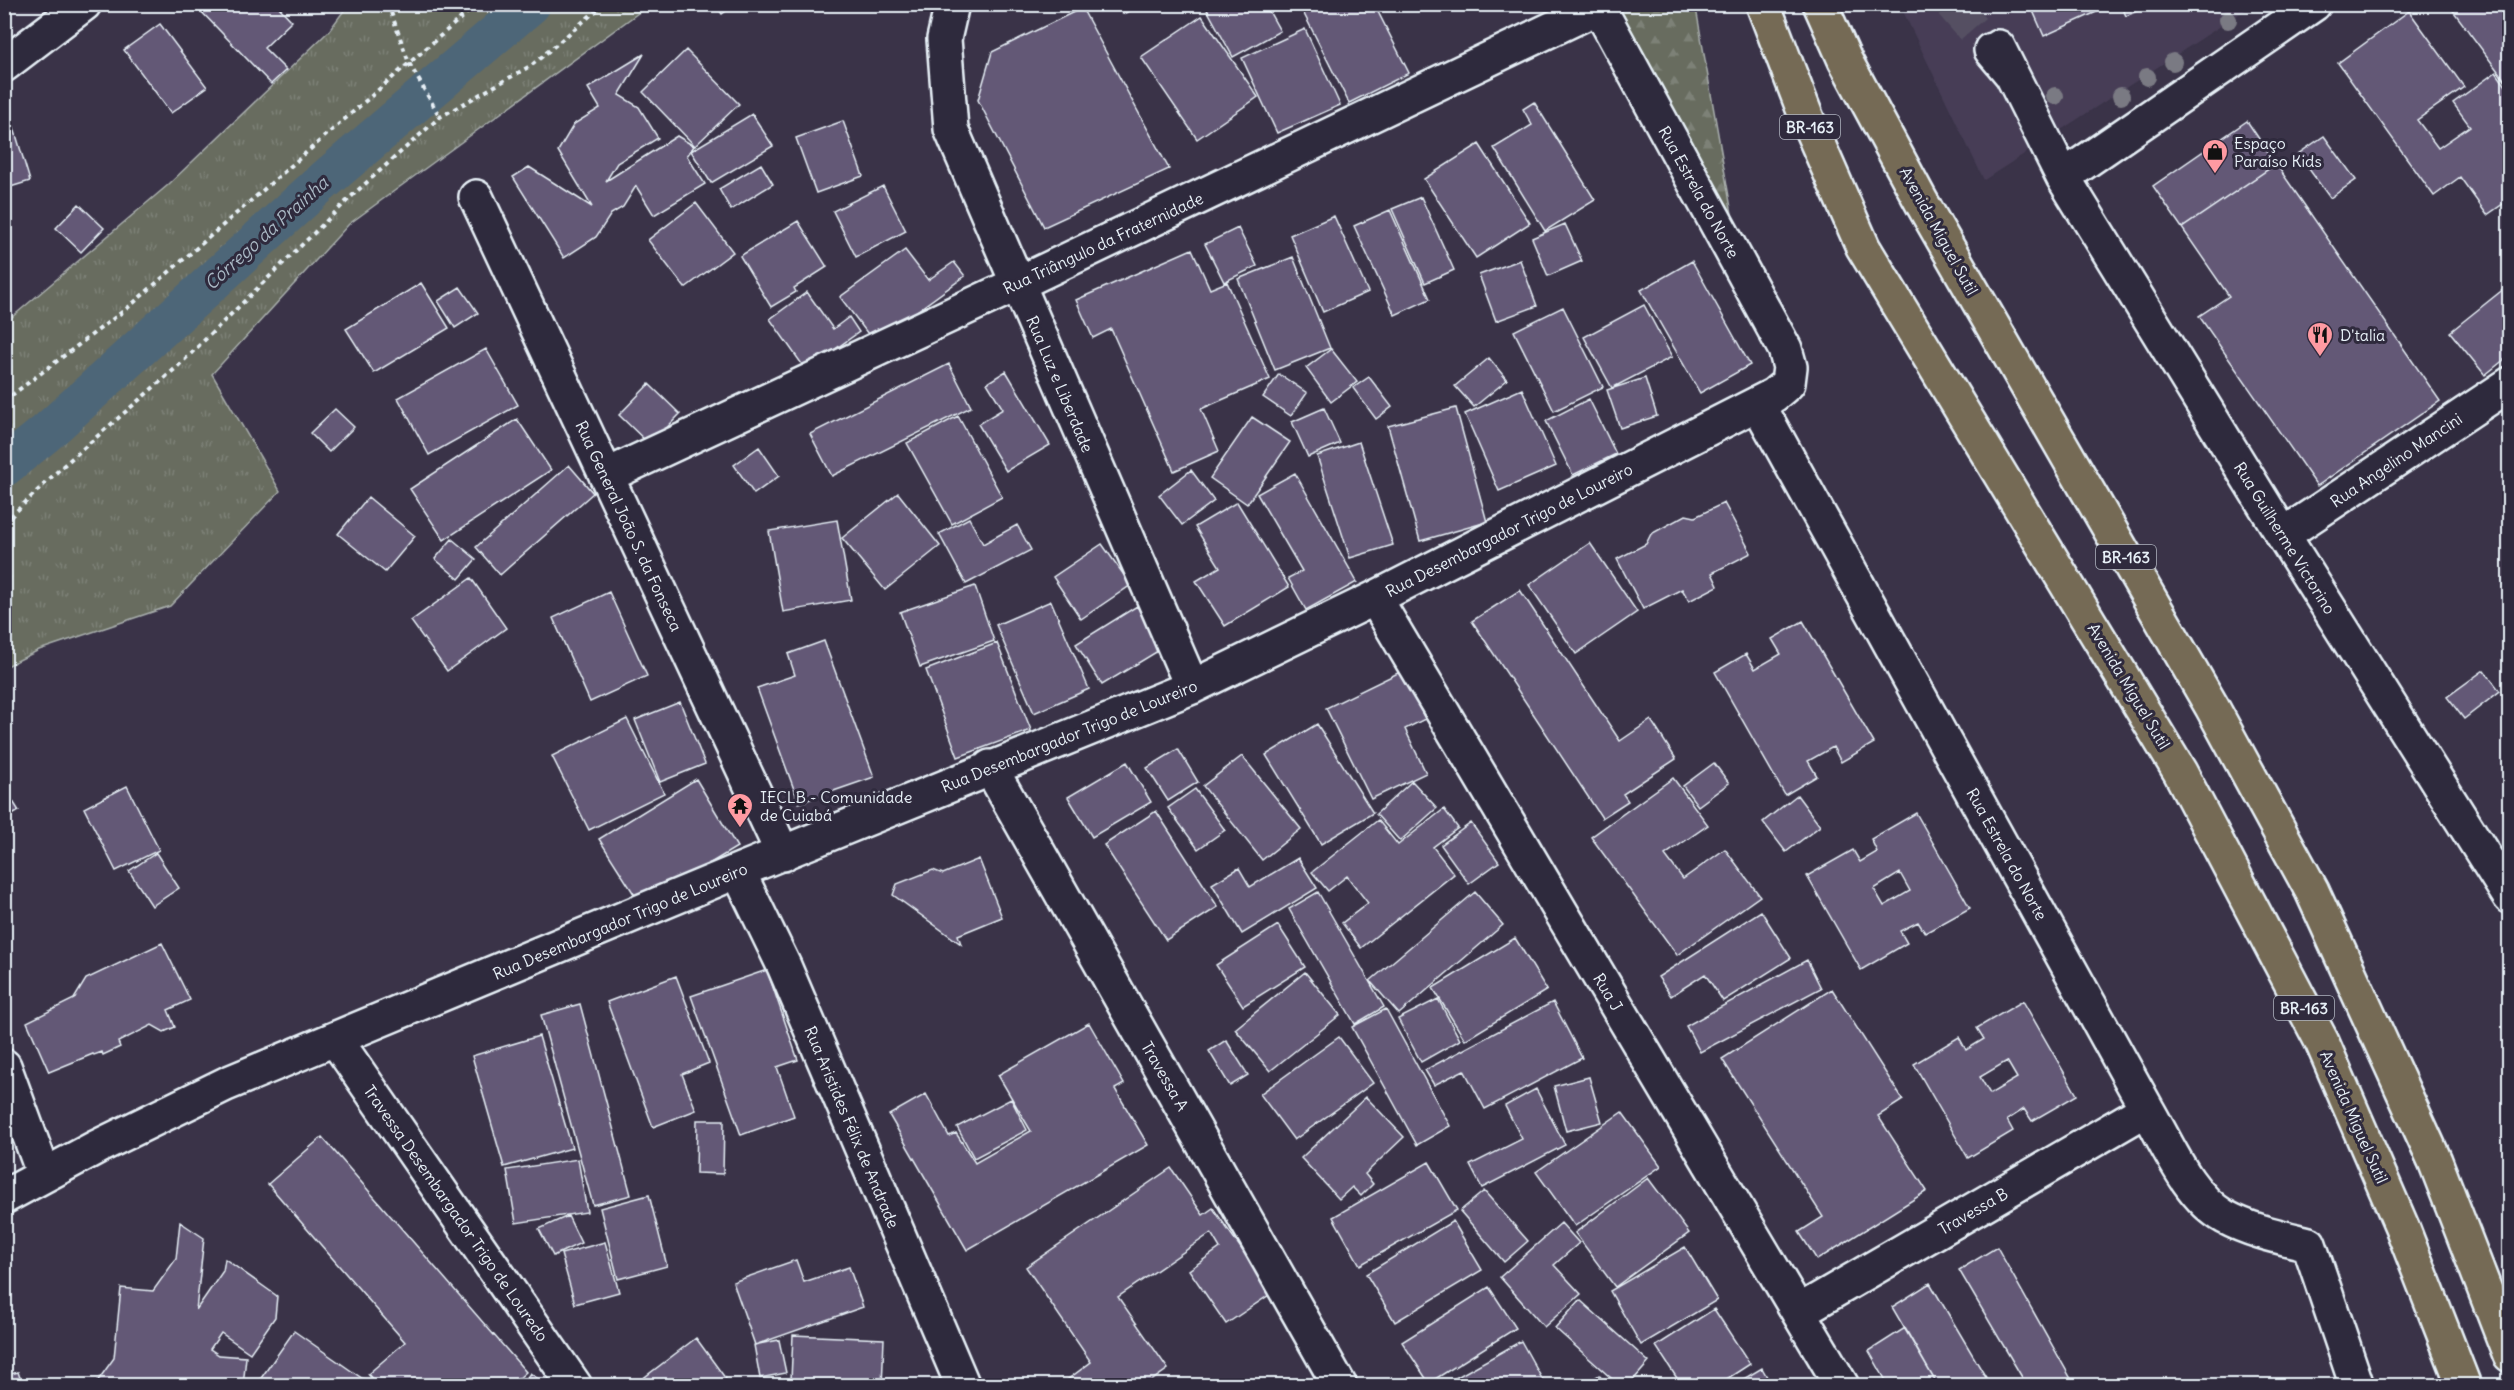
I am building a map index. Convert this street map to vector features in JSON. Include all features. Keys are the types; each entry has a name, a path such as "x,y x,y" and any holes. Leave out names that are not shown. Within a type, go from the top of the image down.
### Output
{"highway":[{"name":"Avenida Miguel Sutil","path":"1763,4 1809,124 1863,247 2180,772 2322,1042 2402,1227 2464,1386"},
{"name":"Avenida Miguel Sutil","path":"1820,4 1845,60 1922,203 2212,707 2312,891 2435,1161 2510,1355"}],"street":[{"path":"4,65 84,4"},
{"name":"Rua Luz e Liberdade","path":"952,4 944,39 951,129 1192,687"},
{"path":"2063,177 2314,4"},
{"name":"Rua Triângulo da Fraternidade","path":"606,476 1017,284 1597,6"},
{"name":"Rua Estrela do Norte","path":"1597,6 1785,349 1790,367 1788,383"},
{"name":"Rua Guilherme Victorino","path":"2000,57 2063,177 2283,536 2510,897"},
{"name":"Rua General João S. da Fonseca","path":"476,197 783,854"},
{"name":"Rua Desembargador Trigo de Loureiro","path":"4,1197 97,1147 226,1084 990,767 1192,687 1375,598 1758,404 1788,383"},
{"name":"Rua Angelino Mancini","path":"2283,536 2510,384"},
{"name":"Rua Estrela do Norte","path":"1758,404 2147,1109 2190,1182 2205,1201 2223,1216 2242,1225 2309,1244 2357,1386"},
{"name":"Rua J","path":"1375,598 1842,1386"},
{"name":"Travessa A","path":"990,767 1341,1386"},
{"name":"Rua Aristides Félix de Andrade","path":"738,871 784,966 963,1386"},
{"name":"Travessa Desembargador Trigo de Louredo","path":"336,1040 575,1386"},
{"path":"4,1066 44,1175"},
{"name":"Travessa B","path":"1798,1312 2147,1109"}],"path":[{"path":"388,4 409,63 440,117"},
{"path":"4,401 130,306 477,4"},
{"path":"4,523 63,466 176,368 356,192 440,117 531,65 604,4"}],"shaded area":[{"path":"1900,5 2253,5 1984,180"}],"green space":[{"path":"348,5 649,5 349,224 212,374 280,491 170,606 39,650 5,667 5,323 168,185 329,31"},
{"path":"1609,5 1693,5 1697,14 1732,214"}],"building":[{"path":"194,4 276,4 292,21 264,48 286,70 271,84"},
{"path":"715,4 736,4 722,14"},
{"path":"1118,4 1144,4 1123,14"},
{"path":"1204,4 1265,4 1280,31 1233,57"},
{"path":"1299,4 1374,4 1409,73 1349,103"},
{"path":"2030,4 2114,4 2044,36"},
{"path":"2121,4 2152,4 2126,16"},
{"path":"2456,4 2510,4 2510,79 2506,82 2451,8"},
{"path":"1082,8 1169,169 1044,227 978,100 992,52"},
{"path":"2409,11 2464,87 2417,120 2438,148 2470,126 2453,103 2496,72 2506,86 2510,84 2510,199 2487,215 2460,177 2434,196 2338,63"},
{"path":"1202,16 1258,97 1197,139 1141,57"},
{"path":"160,24 207,87 171,113 124,50"},
{"path":"1305,29 1340,105 1277,133 1242,58"},
{"path":"686,50 739,104 695,146 643,92"},
{"path":"644,54 619,95 639,107 658,138 617,163 606,181 677,136 694,146 687,156 705,184 654,215 636,186 623,207 611,214 596,237 564,258 513,177 529,167 592,207 558,151 574,124 600,108 588,88"},
{"path":"1534,102 1595,200 1545,231 1494,148 1532,125 1523,109"},
{"path":"752,114 773,146 711,183 691,151"},
{"path":"11,118 30,181 4,189 4,120"},
{"path":"843,121 863,176 816,193 796,138"},
{"name":"Espaço Paraíso Kids","path":"2247,121 2276,164 2182,228 2153,186"},
{"path":"2324,136 2356,180 2330,198 2298,154"},
{"path":"1479,144 1530,223 1476,258 1424,179"},
{"path":"761,164 773,184 731,210 719,189"},
{"name":"D'talia","path":"2276,164 2440,401 2317,486 2199,316 2229,296 2182,228"},
{"path":"883,186 906,231 856,257 833,211"},
{"path":"1421,197 1454,270 1425,283 1392,209"},
{"path":"696,203 733,252 685,288 648,240"},
{"path":"79,204 104,228 81,252 56,228"},
{"path":"1390,210 1430,299 1395,315 1354,226"},
{"path":"1334,216 1368,292 1323,312 1290,235"},
{"path":"798,221 827,267 794,288 796,292 771,307 740,256"},
{"path":"1565,224 1582,261 1548,276 1532,238"},
{"path":"1238,228 1257,266 1224,282 1205,244"},
{"path":"1192,249 1210,289 1227,282 1270,379 1201,409 1219,451 1174,471 1111,329 1093,338 1076,300"},
{"path":"905,250 928,280 954,262 965,276 874,342 840,297"},
{"path":"1293,257 1330,348 1275,370 1238,279"},
{"path":"1520,260 1537,306 1496,321 1479,275"},
{"path":"1692,261 1750,365 1700,393 1641,290"},
{"path":"421,283 449,328 374,373 346,329"},
{"path":"2510,284 2510,355 2485,375 2450,332"},
{"path":"460,287 478,313 455,328 438,301"},
{"path":"807,292 833,329 849,317 859,332 806,370 770,319"},
{"path":"1644,305 1672,357 1612,388 1584,337"},
{"path":"1563,307 1603,387 1554,411 1514,331"},
{"path":"486,349 518,405 429,455 398,398"},
{"path":"1331,349 1357,382 1331,402 1306,368"},
{"path":"1489,358 1507,380 1474,407 1455,386"},
{"path":"949,364 971,407 832,476 810,434"},
{"path":"1006,371 1050,445 1006,471 978,424 1003,409 987,383"},
{"path":"1279,374 1307,393 1291,416 1263,397"},
{"path":"1369,377 1392,407 1376,419 1353,388"},
{"path":"1645,378 1657,416 1620,428 1607,390"},
{"path":"649,384 680,414 650,445 619,415"},
{"path":"1522,389 1556,466 1499,491 1465,414"},
{"path":"1589,399 1616,454 1573,475 1546,421"},
{"path":"1324,408 1340,443 1308,457 1292,422"},
{"path":"1456,408 1487,522 1420,541 1388,426"},
{"path":"335,409 354,427 329,452 310,433"},
{"path":"958,416 1002,497 952,524 907,443"},
{"path":"1252,417 1290,442 1247,504 1210,478"},
{"path":"517,419 551,470 444,540 410,489"},
{"path":"1359,442 1393,545 1350,558 1317,456"},
{"path":"759,447 779,476 754,494 734,465"},
{"path":"569,465 593,493 500,575 476,547"},
{"path":"1191,470 1214,501 1182,525 1159,495"},
{"path":"1295,473 1357,582 1306,610 1288,578 1302,571 1257,494"},
{"path":"898,493 940,546 885,590 842,538"},
{"path":"368,497 415,536 385,572 338,534"},
{"path":"1237,502 1289,587 1225,626 1196,581 1220,567 1195,527"},
{"path":"1724,503 1751,553 1712,573 1718,586 1689,601 1682,589 1643,609 1617,559 1646,544 1651,534 1686,515 1695,517"},
{"path":"969,518 983,544 1017,525 1031,550 966,584 939,534"},
{"path":"837,520 851,600 783,612 769,531"},
{"path":"452,539 476,559 459,579 435,559"},
{"path":"1590,543 1637,612 1576,654 1529,585"},
{"path":"1102,544 1131,585 1081,619 1053,577"},
{"path":"471,578 506,628 447,671 411,621"},
{"path":"975,586 994,641 920,667 900,612"},
{"path":"1520,590 1620,741 1651,720 1676,759 1623,794 1628,801 1602,818 1472,621"},
{"path":"609,592 647,676 590,702 553,618"},
{"path":"1051,601 1089,689 1034,713 996,625"},
{"path":"1137,606 1163,648 1102,685 1076,644"},
{"path":"1803,621 1874,743 1841,762 1833,747 1808,761 1817,776 1785,795 1715,672 1746,654 1755,669 1781,654 1772,639"},
{"path":"824,641 874,777 799,803 757,688 795,675 788,654"},
{"path":"997,643 1031,730 958,757 926,670"},
{"path":"2484,670 2500,691 2464,719 2447,697"},
{"path":"1402,671 1425,719 1405,729 1426,773 1371,799 1326,708"},
{"path":"680,702 705,764 660,782 635,720"},
{"path":"627,719 664,793 589,830 552,756"},
{"path":"1317,724 1373,813 1321,844 1266,755"},
{"path":"1178,749 1198,782 1168,801 1147,768"},
{"path":"1242,756 1301,829 1262,860 1203,786"},
{"path":"1127,762 1151,802 1092,837 1068,797"},
{"path":"1714,763 1729,783 1698,806 1683,786"},
{"path":"1673,778 1708,825 1665,855 1683,879 1725,849 1760,896 1677,955 1591,837"},
{"path":"696,779 737,847 641,905 599,839"},
{"path":"1412,781 1437,808 1400,841 1376,814"},
{"path":"127,786 159,850 116,871 84,808"},
{"path":"4,787 19,811 4,820"},
{"path":"1195,789 1225,830 1198,849 1168,808"},
{"path":"1797,795 1820,826 1786,852 1763,822"},
{"path":"1444,809 1458,828 1433,847 1454,874 1361,948 1342,923 1368,903 1347,876 1328,891 1312,872 1378,820 1398,845"},
{"path":"1156,811 1218,907 1166,940 1104,845"},
{"path":"1916,813 1970,908 1925,933 1918,922 1900,931 1907,943 1861,970 1807,876 1853,850 1860,862 1877,852 1871,839","holes":["1900,873 1910,891 1884,906 1874,889"]},
{"path":"1471,823 1499,862 1469,884 1441,845"},
{"path":"156,853 179,888 152,906 129,871"},
{"path":"1298,858 1317,888 1242,934 1212,884 1239,868 1250,887"},
{"path":"979,859 1002,917 958,935 961,944 893,895 897,884 933,870 943,874"},
{"path":"1318,892 1384,1007 1355,1024 1289,909"},
{"path":"1475,892 1503,925 1399,1014 1370,981"},
{"path":"1761,911 1791,958 1723,1001 1705,974 1671,996 1658,977"},
{"path":"1278,925 1305,967 1243,1006 1216,965"},
{"path":"1515,938 1547,990 1465,1040 1433,988"},
{"path":"162,943 190,1000 168,1010 175,1027 164,1032 152,1025 118,1042 120,1047 103,1055 102,1052 93,1054 49,1072 27,1022 74,999 86,979"},
{"path":"1807,960 1821,988 1700,1052 1686,1026"},
{"path":"767,970 798,1060 777,1067 794,1116 741,1135 691,996"},
{"path":"1305,972 1340,1015 1270,1071 1235,1029"},
{"path":"676,976 709,1063 682,1074 696,1110 653,1127 607,1002"},
{"path":"1832,989 1903,1100 1878,1116 1927,1191 1817,1260 1799,1232 1823,1217 1722,1059"},
{"path":"1438,999 1460,1040 1421,1062 1398,1019"},
{"path":"2023,1001 2077,1095 2032,1121 2024,1109 2007,1120 2013,1131 1968,1158 1914,1064 1959,1037 1966,1050 1984,1039 1977,1028","holes":["2007,1061 2017,1078 1990,1094 1980,1077"]},
{"path":"1553,1002 1582,1058 1485,1109 1464,1070 1434,1085 1425,1070"},
{"path":"580,1004 631,1195 593,1205 541,1015"},
{"path":"1386,1009 1450,1126 1417,1145 1352,1027"},
{"path":"1089,1023 1124,1084 1115,1089 1148,1145 967,1250 889,1115 926,1094 949,1136 956,1133 975,1163 1031,1131 998,1075"},
{"path":"539,1036 572,1148 504,1167 472,1056"},
{"path":"1339,1037 1373,1083 1294,1140 1260,1094"},
{"path":"1226,1040 1248,1075 1230,1086 1209,1051"},
{"path":"1589,1077 1602,1122 1566,1131 1554,1086"},
{"path":"1536,1089 1565,1145 1482,1188 1470,1165 1522,1139 1505,1106"},
{"path":"1366,1097 1404,1137 1365,1174 1373,1184 1361,1196 1352,1187 1339,1199 1301,1158"},
{"path":"1011,1099 1027,1130 974,1158 957,1127"},
{"path":"1622,1112 1661,1166 1575,1226 1536,1172"},
{"path":"697,1120 724,1120 723,1174 696,1173"},
{"path":"322,1137 526,1372 510,1386 378,1386 368,1374 405,1342 268,1184"},
{"path":"578,1159 587,1212 516,1223 507,1170"},
{"path":"1429,1162 1457,1210 1360,1265 1333,1217"},
{"path":"1171,1168 1203,1215 1213,1208 1272,1293 1226,1324 1189,1270 1220,1248 1211,1233 1118,1297 1168,1369 1144,1386 1059,1386 1091,1362 1026,1267"},
{"path":"1648,1178 1689,1233 1615,1287 1575,1233"},
{"path":"1484,1191 1528,1241 1504,1262 1460,1211"},
{"path":"649,1195 667,1266 618,1279 600,1208"},
{"path":"568,1216 581,1243 553,1256 539,1229"},
{"path":"1453,1221 1482,1270 1395,1322 1366,1274"},
{"path":"180,1222 204,1238 196,1310 223,1271 225,1259 277,1296 275,1317 250,1353 221,1333 210,1349 219,1355 246,1357 243,1386 94,1386 114,1358 121,1288 153,1291 176,1259"},
{"path":"1561,1223 1579,1243 1554,1265 1581,1294 1544,1327 1500,1277"},
{"path":"605,1242 619,1292 575,1304 561,1254"},
{"path":"1685,1247 1717,1300 1641,1345 1610,1291"},
{"path":"1997,1247 2075,1386 2024,1386 2026,1384 1959,1270"},
{"path":"796,1260 804,1282 849,1267 863,1307 755,1345 733,1282"},
{"path":"1930,1283 1991,1386 1938,1386 1892,1307"},
{"path":"1489,1287 1516,1328 1429,1383 1402,1342"},
{"path":"1580,1300 1649,1362 1628,1386 1620,1386 1555,1328"},
{"path":"1714,1309 1750,1364 1716,1386 1682,1386 1656,1346"},
{"path":"1905,1328 1938,1386 1889,1386 1869,1351"},
{"path":"294,1331 373,1386 259,1386 259,1381"},
{"path":"793,1335 884,1339 882,1386 772,1386 772,1380 791,1380"},
{"path":"696,1338 731,1386 639,1386 637,1383"},
{"path":"779,1340 786,1373 760,1378 754,1345"},
{"path":"1521,1341 1546,1386 1441,1386"},
{"path":"1762,1368 1772,1386 1732,1386"},
{"path":"18,1372 23,1386 4,1386 4,1376"},
{"path":"530,1373 548,1386 522,1386"},
{"path":"1599,1375 1607,1386 1583,1386"}],"waterway":[{"name":"Córrego da Prainha","path":"4,467 46,433 319,185 531,4"}],"tunnel":[{"path":"1951,4 1991,50"}],"place":[{"name":"Espaço Paraíso Kids","path":"2215,175"},
{"name":"D'talia","path":"2320,358"},
{"name":"IECLB - Comunidade de Cuiabá","path":"740,829"}]}
